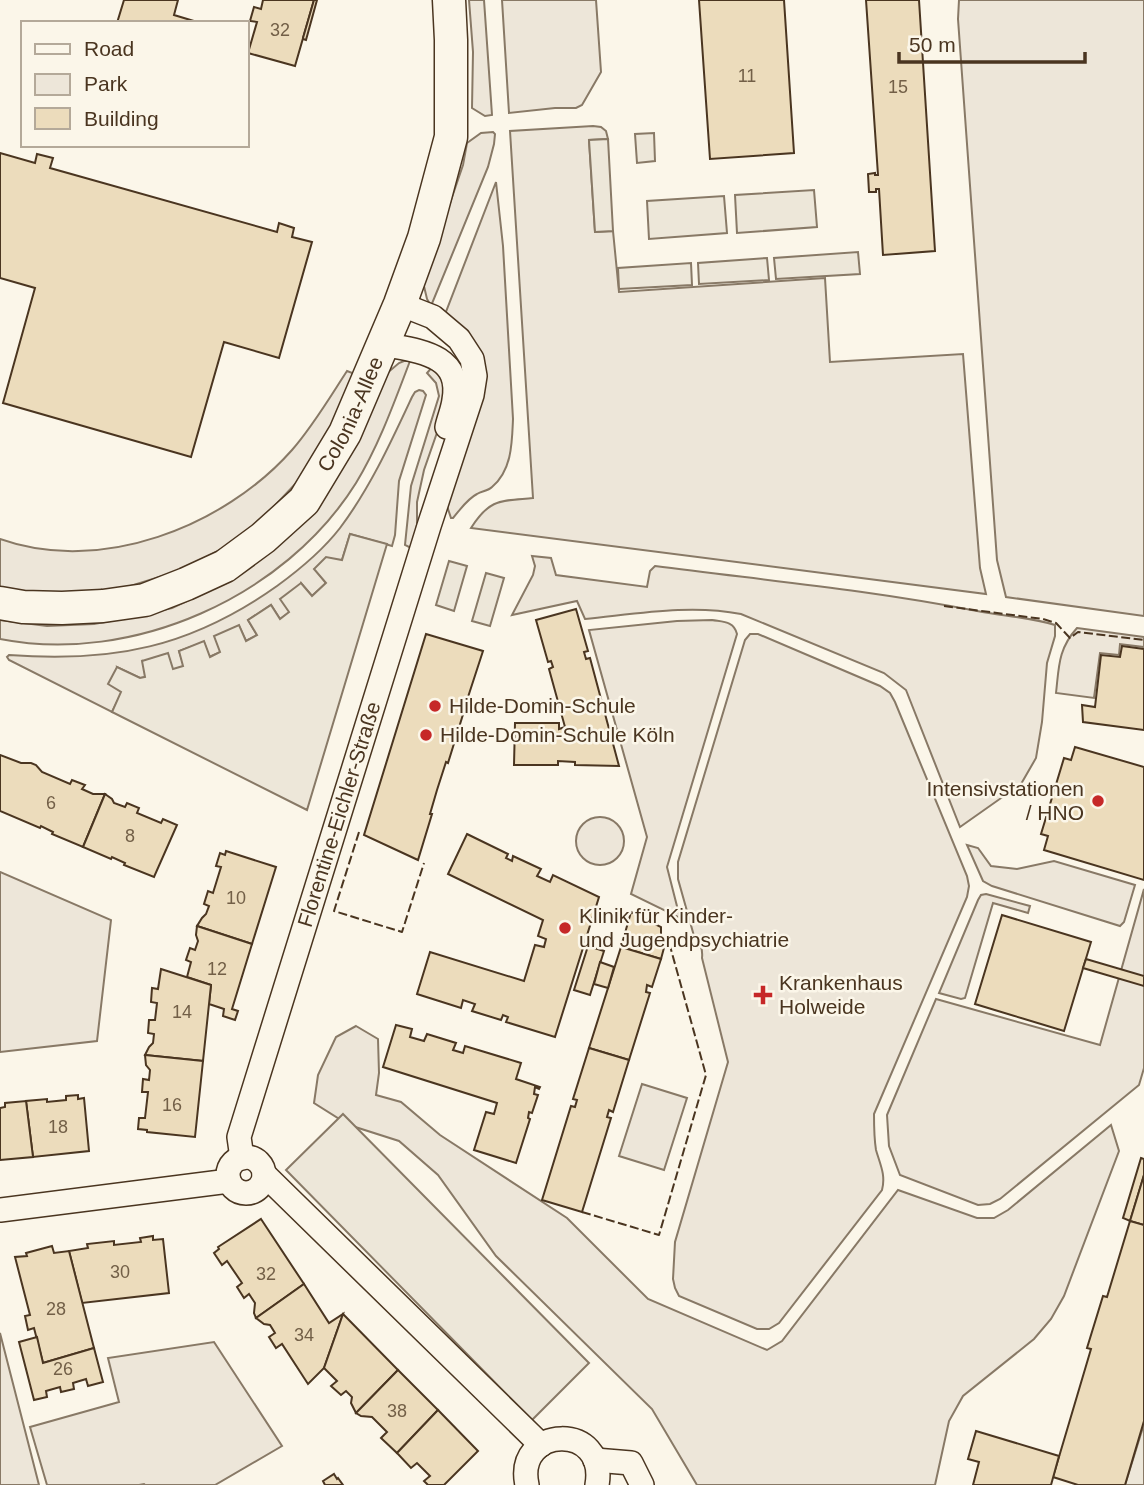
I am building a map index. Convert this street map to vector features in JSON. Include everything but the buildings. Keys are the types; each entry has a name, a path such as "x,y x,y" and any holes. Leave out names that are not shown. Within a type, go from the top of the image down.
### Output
{"main road":[{"name":"Colonia-Allee","path":"0,603 23,607 62,608 145,600 225,566 263,538 304,501 345,433 400,304 424,238 451,137 452,40 449,0"}],"street":[{"name":"Florentine-Eichler-Straße","path":"229,1181 229,1169 242,1158 239,1137 472,395 475,376 472,359 459,339 433,317 400,304"},
{"name":"Florentine-Eichler-Straße","path":"383,345 431,355 447,365 454,378 455,399 447,426 446,474"},
{"path":"242,1158 248,1157 259,1162 264,1174 541,1445"},
{"path":"0,1210 229,1181 236,1190 248,1193 258,1188 264,1174"},
{"path":"527,1485 525,1472 533,1452 550,1440 561,1438 572,1439 590,1451 598,1472 597,1485"},
{"path":"595,1460 631,1463 642,1485"}],"green space":[{"path":"469,0 484,0 492,115 485,116 472,108 473,52"},
{"path":"502,0 596,0 601,72 582,105 576,108 509,113"},
{"path":"959,0 1144,0 1144,616 1006,597 997,560 958,19"},
{"path":"593,126 606,131 608,139 589,140 595,232 613,231 619,292 825,278 830,362 963,354 980,568 986,594 471,528 484,511 497,503 533,498 510,131"},
{"path":"493,132 494,144 488,167 431,306 423,282 463,165 467,143 481,133"},
{"path":"496,182 503,246 513,419 511,447 504,473 499,480 470,499 451,518 447,506 480,401 444,317"},
{"path":"404,361 410,361 392,408 356,483 326,524 289,559 247,589 201,614 152,631 101,642 50,644 0,639 0,620 47,626 94,624 172,608 224,584 299,524 331,487 356,445 386,374"},
{"path":"433,366 438,369 447,395 424,470 417,502 413,549 405,545 411,486 439,396 436,383 427,373"},
{"path":"347,371 355,374 325,441 299,480 264,517 229,545 185,569 124,588 84,595 0,590 0,539 38,549 78,551 118,547 158,537 196,521 232,501 264,477 292,450"},
{"path":"419,390 426,395 399,481 392,546 350,534 342,560 315,569 326,583 312,596 301,583 290,612 280,619 271,605 248,620 257,635 246,641 239,626 221,652 209,657 204,642 179,651 184,666 173,670 143,661 146,677 140,678 117,667 122,692 112,712 7,657 117,653 182,637 245,607 302,566 340,528 370,481 412,397"},
{"path":"532,556 551,558 556,575 647,587 650,571 655,566 897,597 1055,625 1055,636 1047,663 1036,758 1021,784 960,827 906,690 884,673 741,614 722,611 683,610 585,619 577,601 512,615 533,575 535,566"},
{"path":"712,620 731,624 737,634 667,867 680,918 631,894 647,837 589,630"},
{"path":"1077,628 1144,637 1144,647 1120,644 1119,655 1100,653 1094,698 1056,693 1063,651"},
{"path":"750,634 758,634 880,686 890,693 969,886 967,897 874,1114 876,1150 883,1174 882,1190 779,1323 769,1329 757,1329 679,1296 673,1279 675,1242 728,1062 701,948 694,936 678,879 678,862 745,640"},
{"path":"600,817 617,824 624,841 617,858 600,865 583,858 576,841 583,824"},
{"path":"967,845 978,848 991,866 1017,869 1054,861 1135,885 1124,922 1120,926 992,886 983,881"},
{"path":"0,872 111,920 97,1041 0,1052"},
{"path":"1144,889 1144,1068 1139,1085 1000,1199 990,1204 978,1205 900,1175 889,1146 887,1115 936,999 1100,1045"},
{"path":"981,895 1030,906 1028,913 993,903 965,998 939,993 978,900"},
{"path":"356,1026 378,1039 379,1073 376,1095 401,1102 440,1135 567,1218 648,1299 767,1350 782,1341 898,1190 977,1218 994,1218 1008,1210 1111,1125 1119,1151 1064,1296 1051,1319 1034,1339 963,1396 949,1421 935,1485 697,1485 652,1409 496,1256 438,1175 399,1141 349,1125 314,1103 318,1075 336,1037"},
{"path":"642,1084 687,1098 664,1170 619,1156"},
{"path":"0,1333 39,1485 0,1485"},
{"path":"214,1342 282,1446 215,1485 47,1485 30,1427 119,1402 108,1358"}],"shaded area":[{"path":"654,133 655,161 637,163 635,134"},
{"path":"608,139 613,231 595,232 589,140"},
{"path":"814,190 817,227 737,233 735,195"},
{"path":"724,196 727,233 649,239 647,201"},
{"path":"858,252 860,274 776,279 774,258"},
{"path":"767,258 769,280 699,284 698,263"},
{"path":"691,263 692,285 619,289 618,268"},
{"path":"350,534 387,544 307,810 112,712 121,692 108,684 117,667 140,678 145,677 142,661 168,653 173,669 183,666 179,651 204,641 210,657 220,652 214,636 239,625 246,641 257,635 248,620 271,605 280,619 289,612 280,599 301,583 312,596 326,583 314,569 326,557 342,560"},
{"path":"449,561 467,566 454,611 436,605"},
{"path":"486,573 504,578 490,626 472,621"},
{"path":"343,1114 589,1363 532,1420 286,1170"},
{"path":"1144,1424 1144,1485 1125,1485"}],"fence":[{"path":"944,606 1043,619 1056,623 1070,638 1078,632 1144,640"},
{"path":"359,832 334,911 402,932 424,863"},
{"path":"582,1212 659,1235 706,1075 670,946 665,944"}],"place":[{"name":"Hilde-Domin-Schule","path":"435,706"},
{"name":"Hilde-Domin-Schule Köln","path":"426,735"},
{"name":"Intensivstationen / HNO","path":"1098,801"},
{"name":"Klinik für Kinder- und Jugendpsychiatrie","path":"565,928"},
{"name":"Krankenhaus Holweide","path":"763,995"}]}
